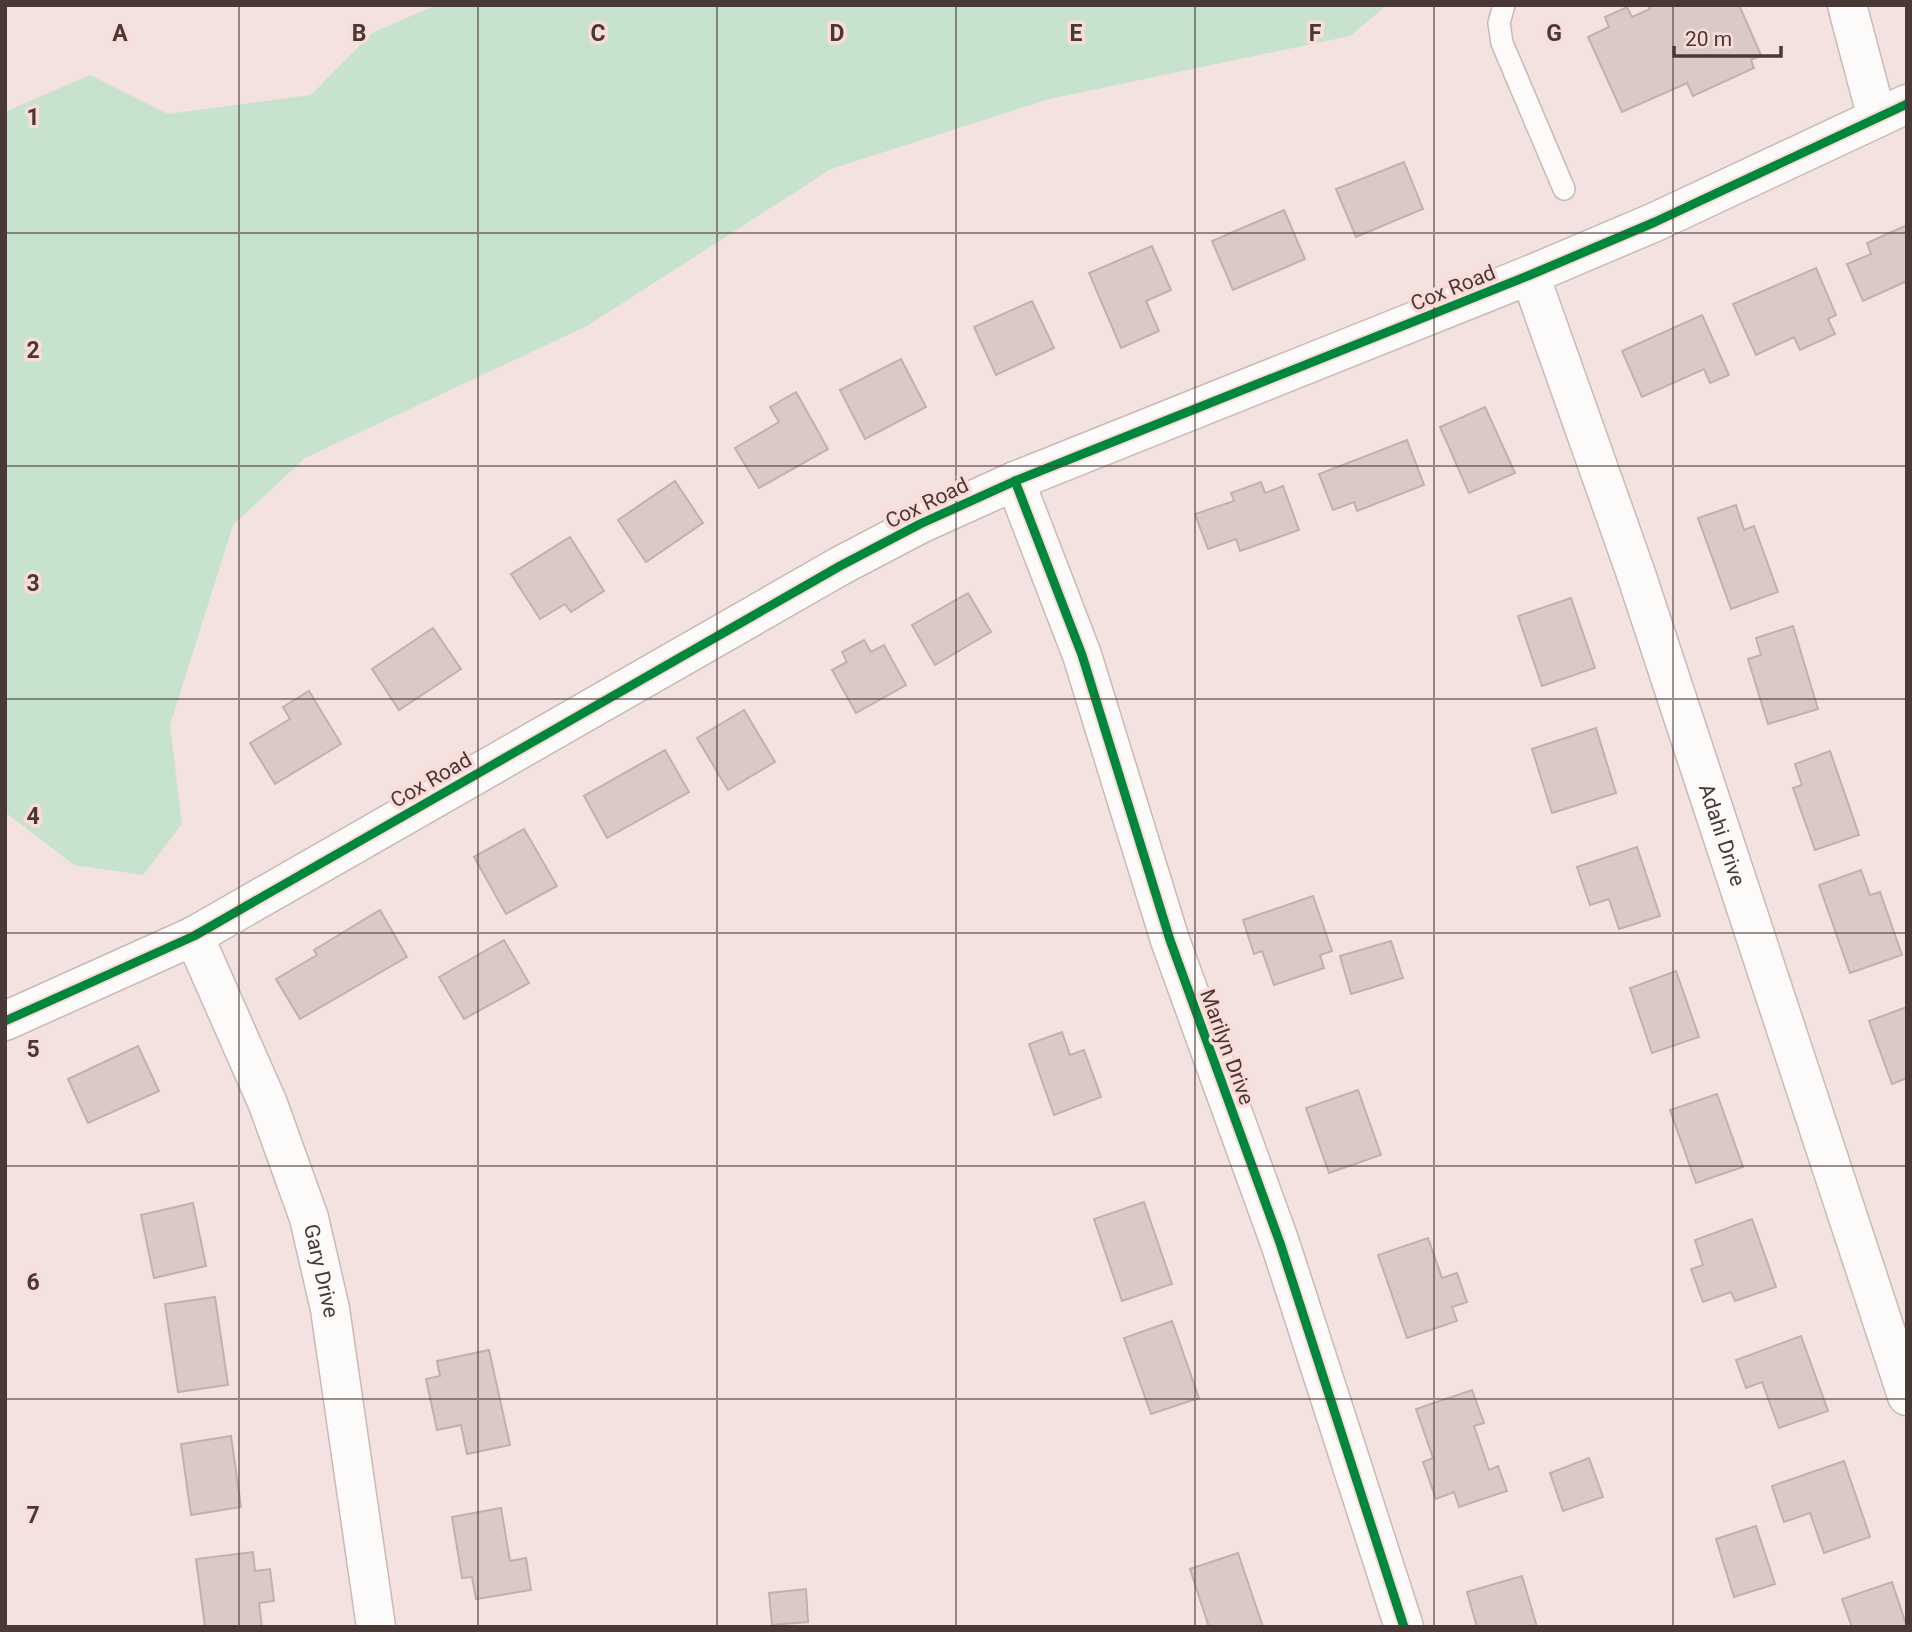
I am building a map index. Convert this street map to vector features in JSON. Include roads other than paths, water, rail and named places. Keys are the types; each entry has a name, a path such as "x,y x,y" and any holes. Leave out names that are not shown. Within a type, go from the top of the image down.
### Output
{"street":[{"path":"1847,5 1892,111"},
{"name":"Cox Road","path":"5,1021 194,936 840,566 920,524 1015,481 1530,275 1655,222 1892,111"},
{"name":"Adahi Drive","path":"1530,275 1635,571 1907,1396"},
{"name":"Marilyn Drive","path":"1015,481 1082,655 1170,940 1280,1243 1404,1627"},
{"name":"Gary Drive","path":"194,936 268,1104 309,1217 330,1309 376,1627"}],"lane":[{"path":"1504,5 1499,23 1502,43 1564,189"}]}
